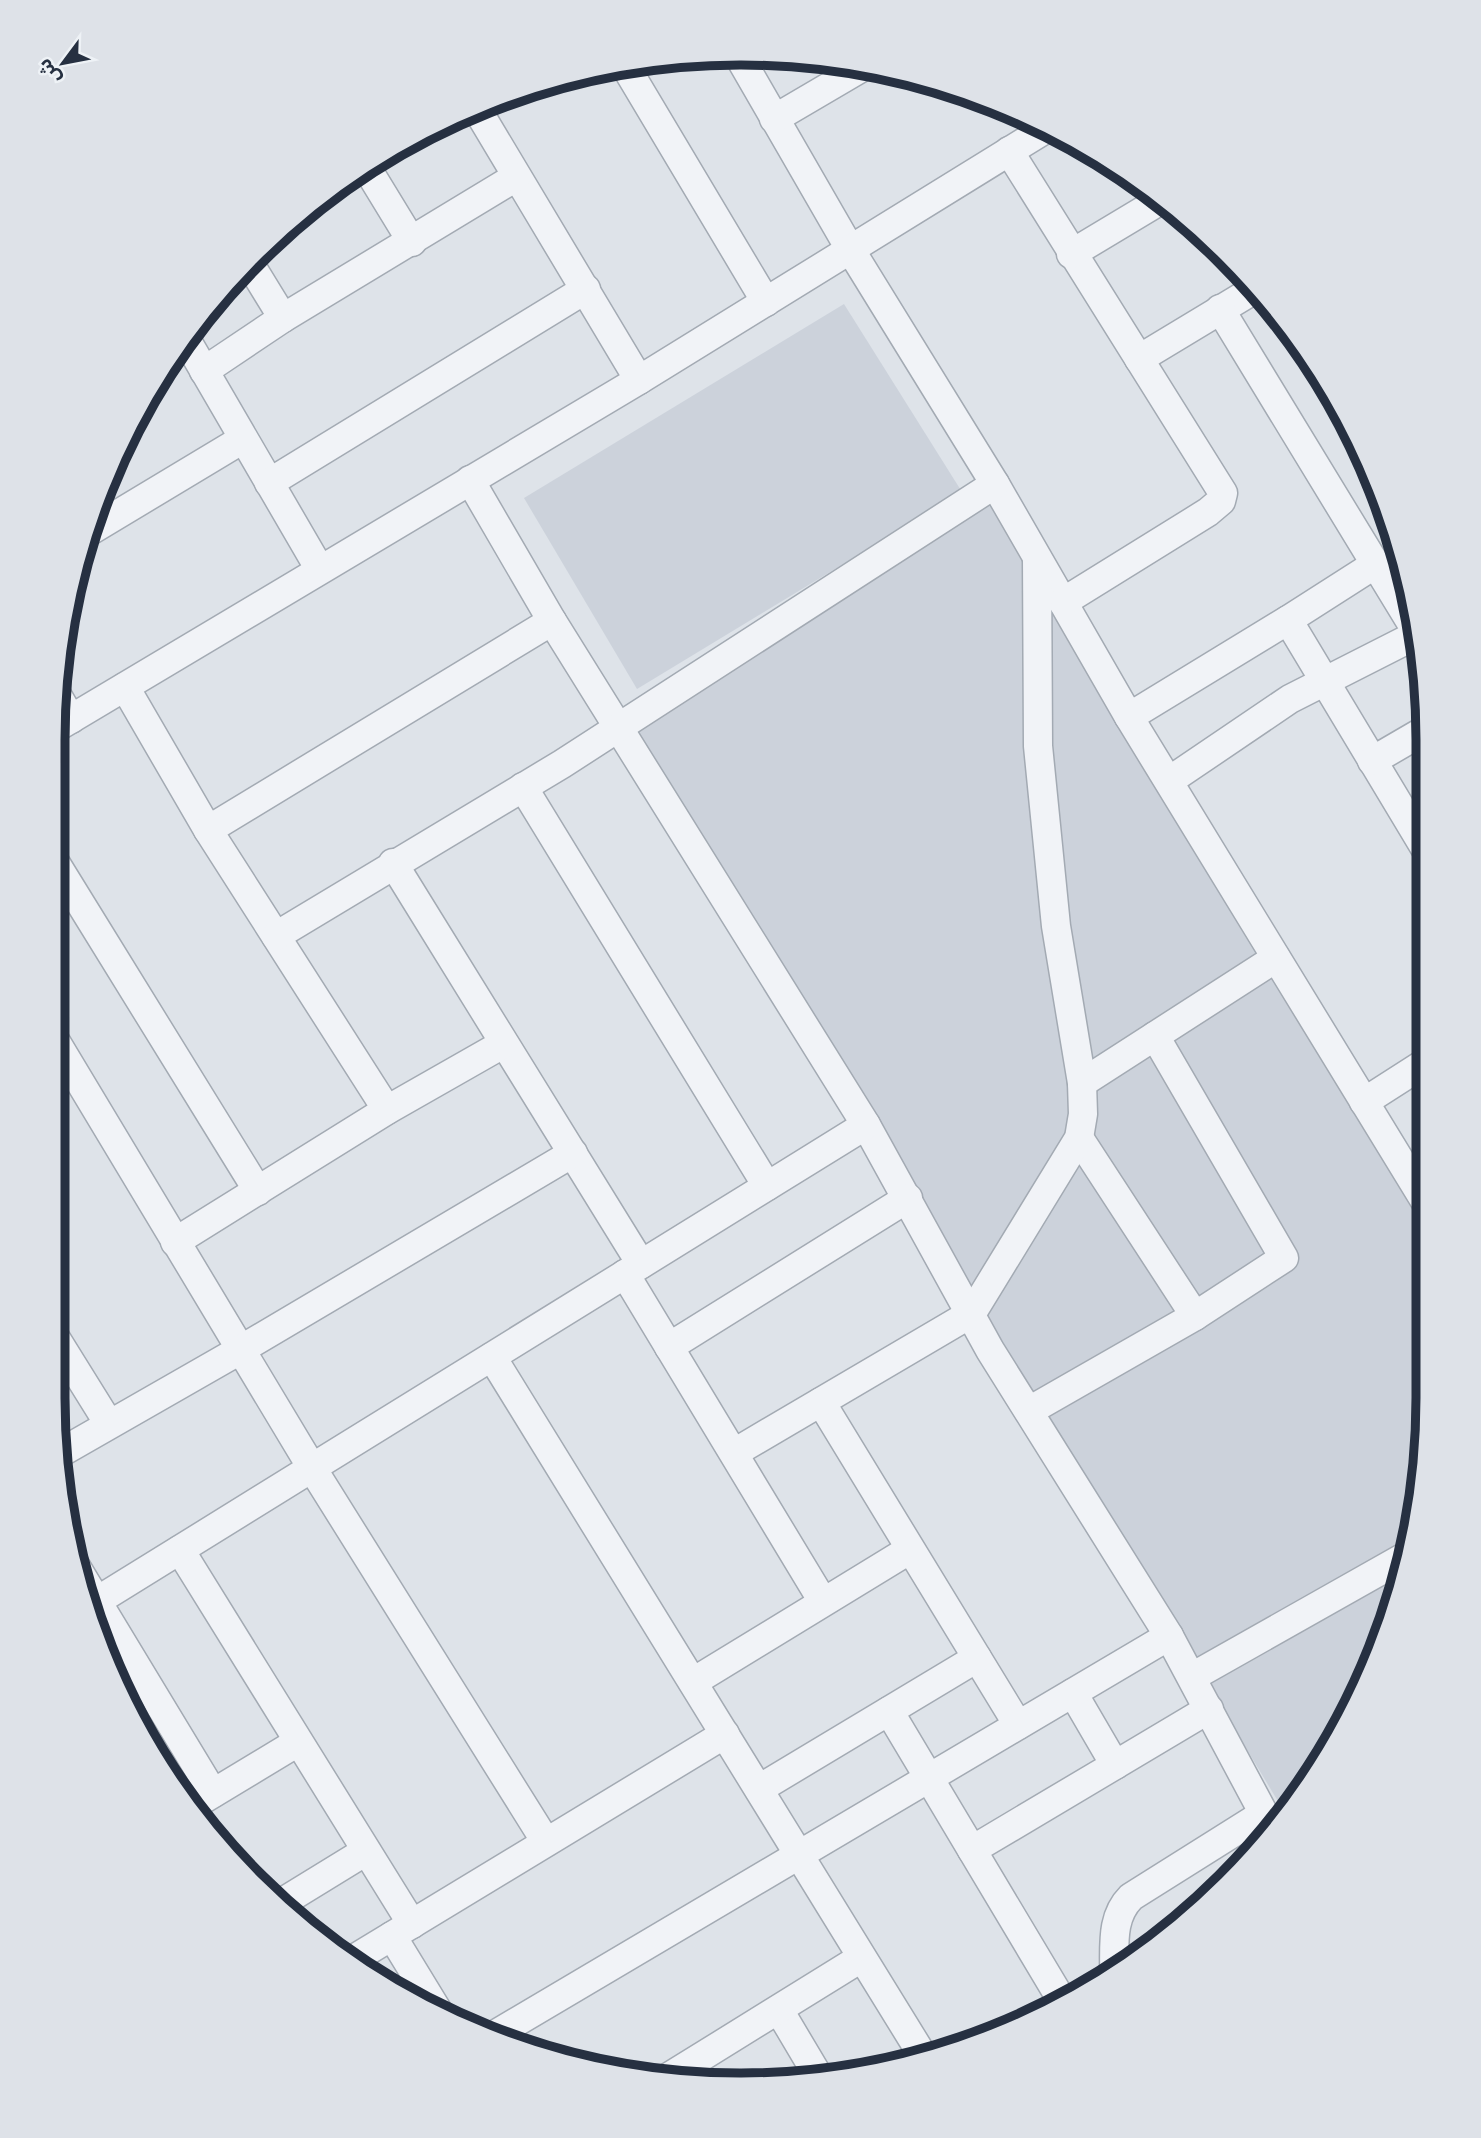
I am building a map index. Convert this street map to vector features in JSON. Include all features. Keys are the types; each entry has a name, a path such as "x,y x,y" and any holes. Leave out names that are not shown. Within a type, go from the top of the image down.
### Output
{"street":[{"path":"744,65 850,249 995,484 1129,718 1416,1185"},
{"path":"774,120 850,74"},
{"path":"630,75 766,302"},
{"path":"481,116 639,380"},
{"path":"66,712 125,687 319,568 639,380 1038,134"},
{"path":"1009,151 1223,498 1208,512 1063,602"},
{"path":"372,175 412,242"},
{"path":"204,371 283,318 516,177"},
{"path":"1071,254 1153,205"},
{"path":"255,272 283,318"},
{"path":"269,483 586,289"},
{"path":"1139,359 1247,293"},
{"path":"1220,309 1403,611"},
{"path":"191,348 319,568"},
{"path":"100,525 243,439"},
{"path":"470,480 552,621 866,1125 972,1312 990,1350 1169,1636 1267,1821"},
{"path":"276,936 523,787 995,484"},
{"path":"734,1453 972,1312 1079,1138 1083,1114 1082,1083 1044,824 1036,692 1037,556"},
{"path":"1129,718 1374,565"},
{"path":"1288,620 1416,832"},
{"path":"208,830 552,621"},
{"path":"1169,781 1322,680 1408,639"},
{"path":"125,687 208,830 387,1110"},
{"path":"1372,761 1416,735"},
{"path":"523,787 767,1186"},
{"path":"393,863 573,1153 633,1269 669,1347 822,1600"},
{"path":"65,880 258,1191"},
{"path":"1082,1083 1276,958"},
{"path":"1029,1411 1195,1316 1282,1261 1284,1253 1155,1036"},
{"path":"175,1242 387,1110 503,1044"},
{"path":"65,1059 312,1468 546,1842"},
{"path":"1364,1102 1416,1069"},
{"path":"298,1742 202,1800 97,1601 866,1125"},
{"path":"1079,1138 1195,1316"},
{"path":"67,1449 573,1153"},
{"path":"669,1347 908,1198"},
{"path":"492,1357 919,2049"},
{"path":"65,1362 109,1424"},
{"path":"821,1402 1018,1725"},
{"path":"180,1549 366,1851 433,1999"},
{"path":"693,1682 822,1600 909,1550"},
{"path":"1192,1677 1395,1562"},
{"path":"503,2030 1169,1636"},
{"path":"759,1788 977,1658"},
{"path":"1073,1693 1115,1765"},
{"path":"972,1850 1209,1709"},
{"path":"889,1711 1058,1994"},
{"path":"360,1955 725,1734"},
{"path":"1115,1960 1116,1921 1121,1908 1131,1897 1266,1823"},
{"path":"288,1899 366,1851"},
{"path":"680,2070 861,1958"},
{"path":"779,2010 813,2069"}],"shaded area":[{"path":"844,304 962,492 637,689 524,498"},
{"path":"989,499 1416,1216 1415,1442 1403,1529 1393,1572 1365,1656 1326,1735 1280,1805 636,731"}]}
